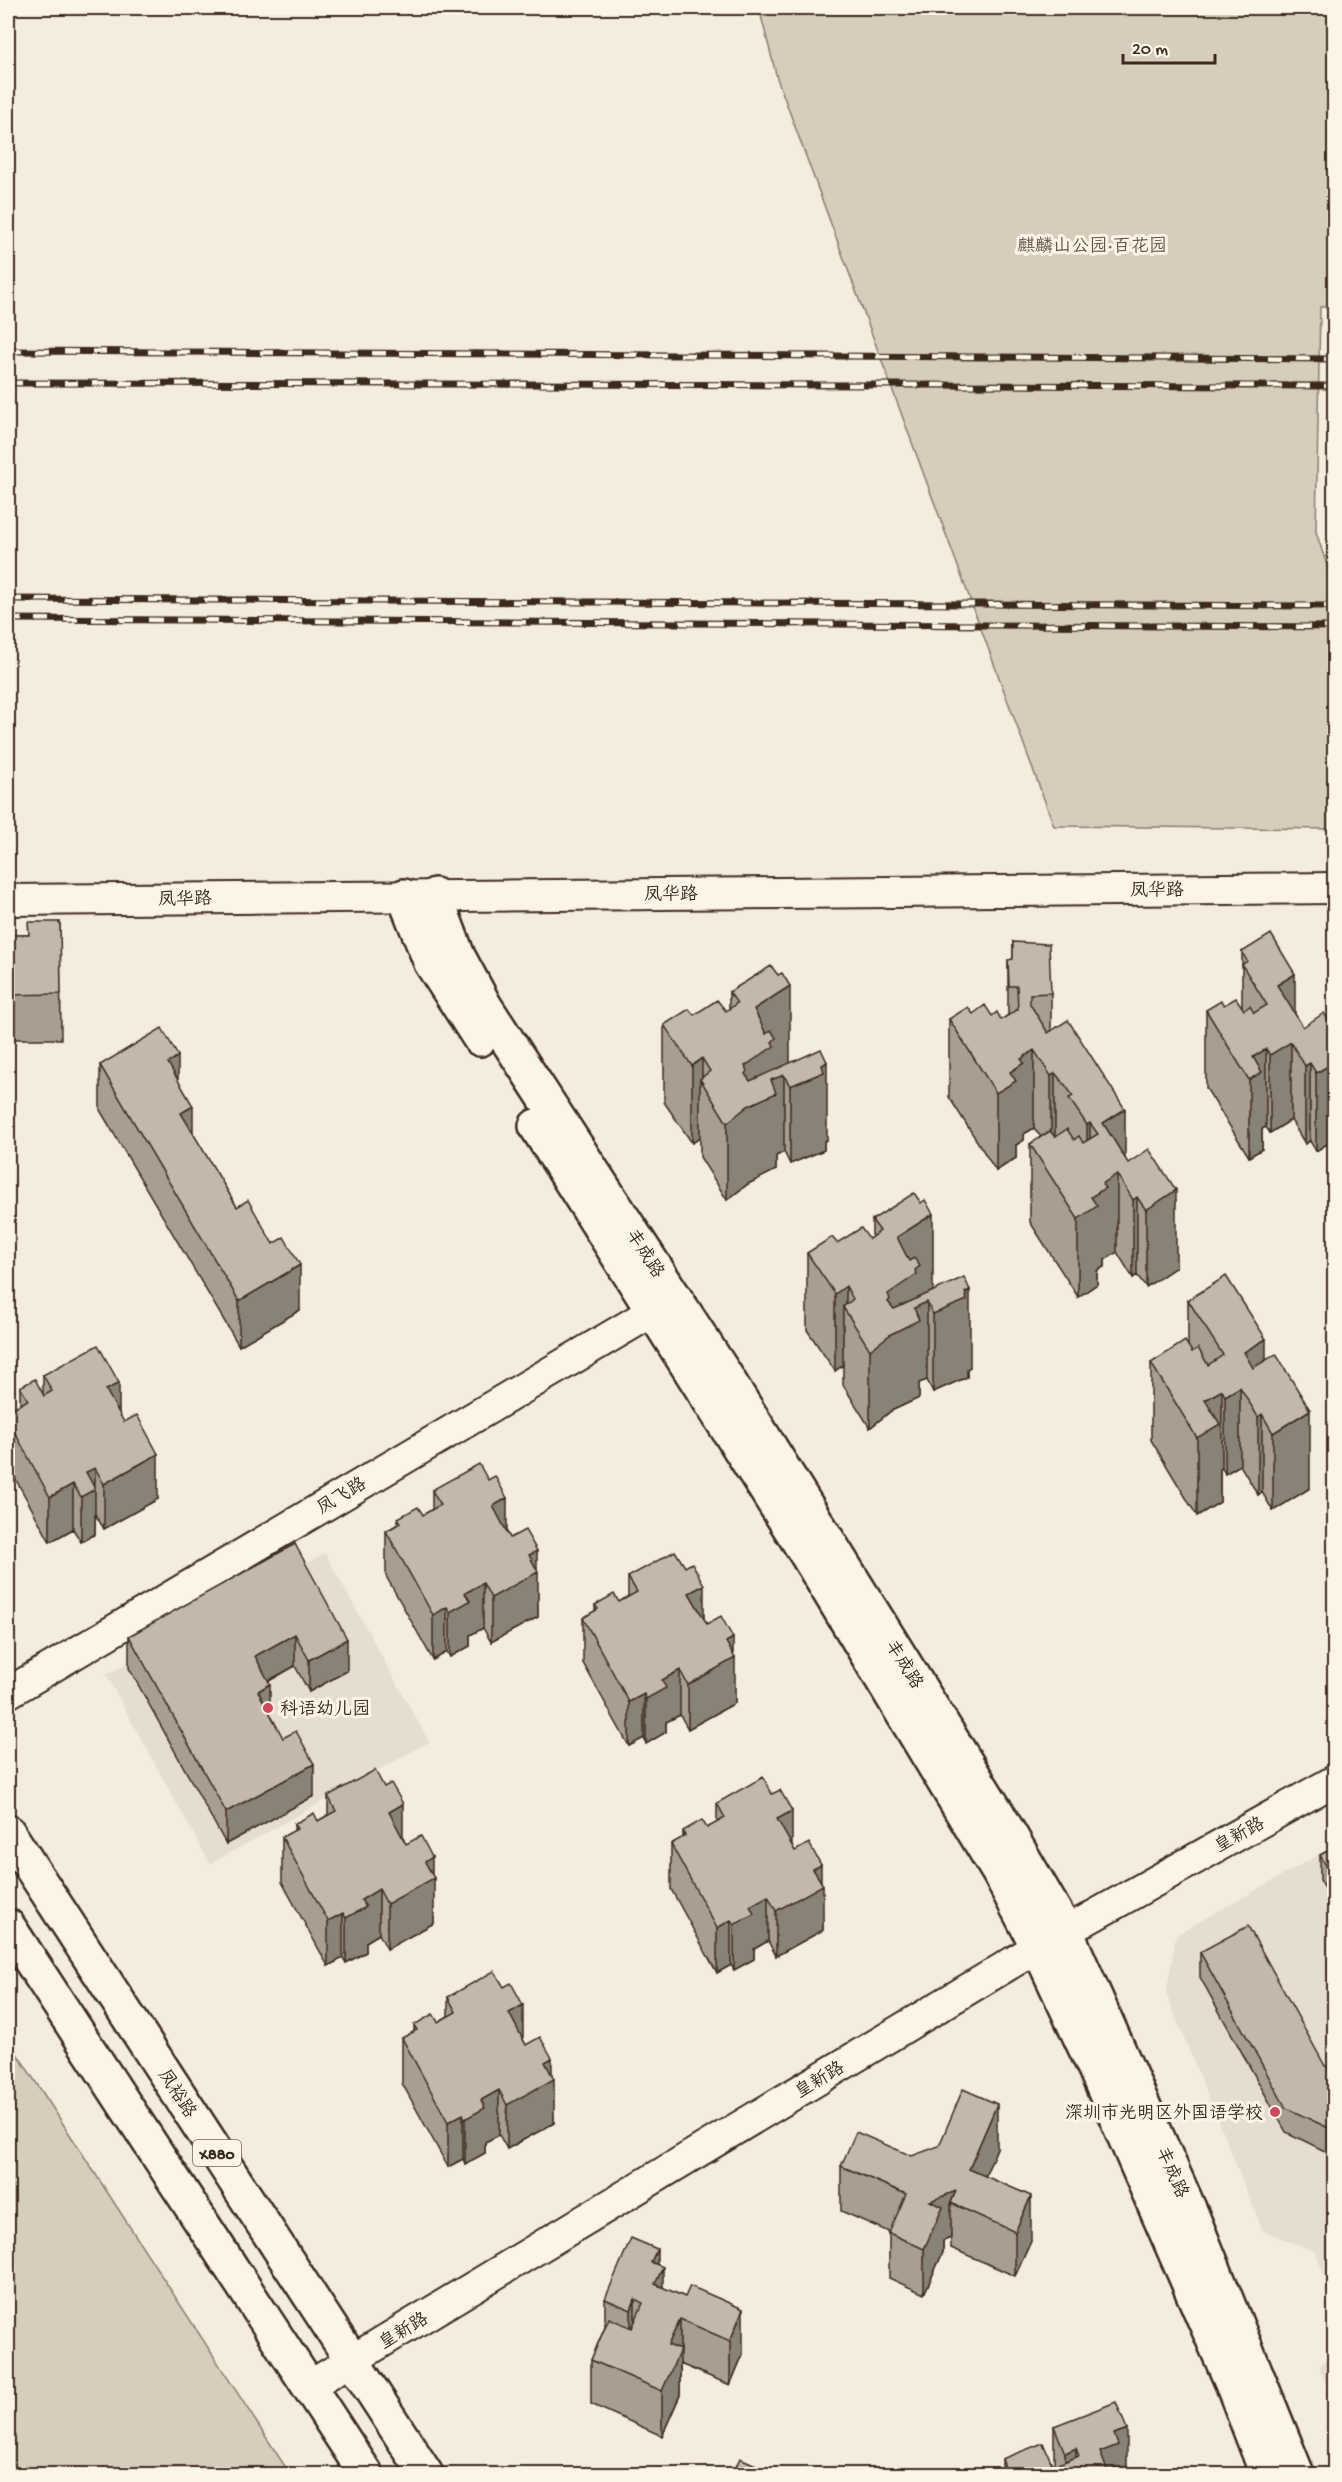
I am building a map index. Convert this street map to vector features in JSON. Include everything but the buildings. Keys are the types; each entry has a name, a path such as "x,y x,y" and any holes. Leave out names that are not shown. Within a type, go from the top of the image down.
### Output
{"main road":[{"name":"丰成路","path":"419,895 431,963 664,1304 998,1814 1066,1931 1191,2213 1297,2475"},
{"name":"丰成路","path":"664,1304 807,1555 999,1873 1038,1947 1174,2248 1232,2383 1267,2475"},
{"name":"凤裕路","path":"8,1832 426,2475"},
{"name":"X880","path":"8,1926 366,2475"}],"street":[{"name":"凤华路","path":"8,900 1335,888"},
{"name":"凤飞路","path":"8,1692 664,1304"},
{"name":"皇新路","path":"309,2386 1038,1947 1335,1781"}],"shaded area":[{"name":"科语幼儿园","path":"325,1553 429,1742 210,1864 106,1675"},
{"name":"深圳市光明区外国语学校","path":"1334,1846 1334,2306 1316,2252 1263,2231 1166,1994 1176,1935"},
{"path":"1334,2353 1334,2407 1319,2366"}],"green space":[{"name":"麒麟山公园·百花园","path":"759,8 1334,8 1334,306 1320,307 1316,532 1334,587 1334,829 1054,826 777,78"},
{"path":"8,2040 43,2093 290,2474 8,2474"}],"railway":[{"path":"8,351 1334,359"},
{"path":"8,383 1334,386"},
{"path":"8,599 1334,606"},
{"path":"8,619 1334,627"}],"place":[{"name":"科语幼儿园","path":"268,1708"},
{"name":"深圳市光明区外国语学校","path":"1275,2112"}]}
